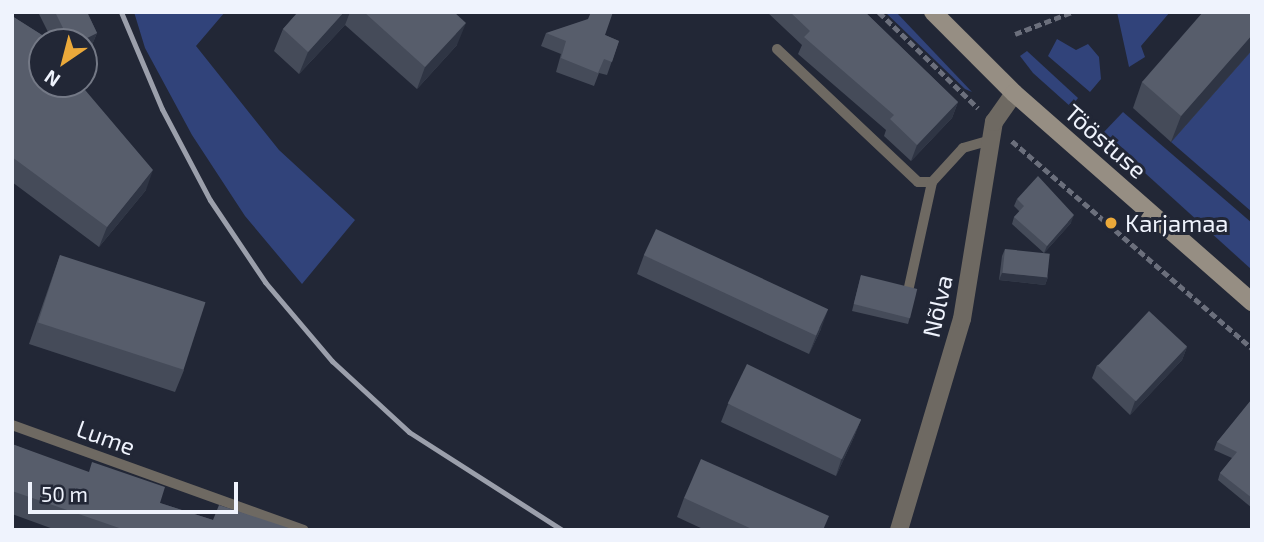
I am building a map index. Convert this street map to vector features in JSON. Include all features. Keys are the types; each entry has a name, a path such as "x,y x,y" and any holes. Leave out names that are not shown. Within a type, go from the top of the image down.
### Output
{"street":[{"name":"Tööstuse","path":"933,12 1014,93 1252,302"},
{"name":"Nõlva","path":"899,530 962,319 993,131 1014,93"}],"lane":[{"path":"777,49 918,182 932,182"},
{"path":"909,287 932,182 963,148 993,131"},
{"name":"Lume","path":"12,425 304,530"}],"path":[{"path":"878,12 993,131 1252,348"},
{"path":"1014,34 1072,12"}],"shaded area":[{"path":"134,12 225,12 196,46 279,150 355,220 302,284 245,216 192,135 145,48"},
{"path":"885,12 896,12 972,92 965,89"},
{"path":"1117,12 1170,12 1141,46 1145,57 1129,67"},
{"path":"1057,39 1076,50 1088,44 1099,57 1101,79 1090,92 1048,56"},
{"path":"1252,50 1252,212 1171,142"},
{"path":"1027,51 1078,98 1071,107 1033,73 1020,56"},
{"path":"1123,112 1252,223 1252,270 1102,134"}],"building":[{"path":"55,12 87,12 95,28 63,28"},
{"path":"298,12 344,12 308,52 283,29"},
{"path":"364,12 454,12 466,23 425,67"},
{"path":"591,12 613,12 605,35 619,41 612,62 604,59 598,73 561,58 566,41 546,33 588,19"},
{"path":"790,12 865,12 958,102 917,145 890,119 894,115 804,37 810,31"},
{"path":"1203,12 1252,12 1252,35 1181,116 1142,82"},
{"path":"12,16 31,28 28,28 28,98 92,98 153,170 107,227 12,157"},
{"path":"1038,176 1074,215 1047,246 1014,217 1024,206 1017,199"},
{"path":"656,229 828,309 816,336 644,255"},
{"path":"1005,249 1050,254 1047,278 1002,273"},
{"path":"60,255 206,302 184,370 38,323"},
{"path":"861,275 917,289 910,318 854,304"},
{"path":"1149,311 1187,346 1136,401 1098,366"},
{"path":"747,364 861,420 842,459 728,404"},
{"path":"1251,400 1252,498 1220,473 1237,452 1217,442"},
{"path":"12,444 89,472 92,462 165,487 160,503 213,520 219,505 295,530 125,530 12,491"},
{"path":"701,459 829,516 823,530 754,530 684,498"}],"railway":[{"path":"121,12 162,109 210,200 265,282 332,361 409,432 562,530"}],"place":[{"name":"Karjamaa","path":"1111,223"}]}
